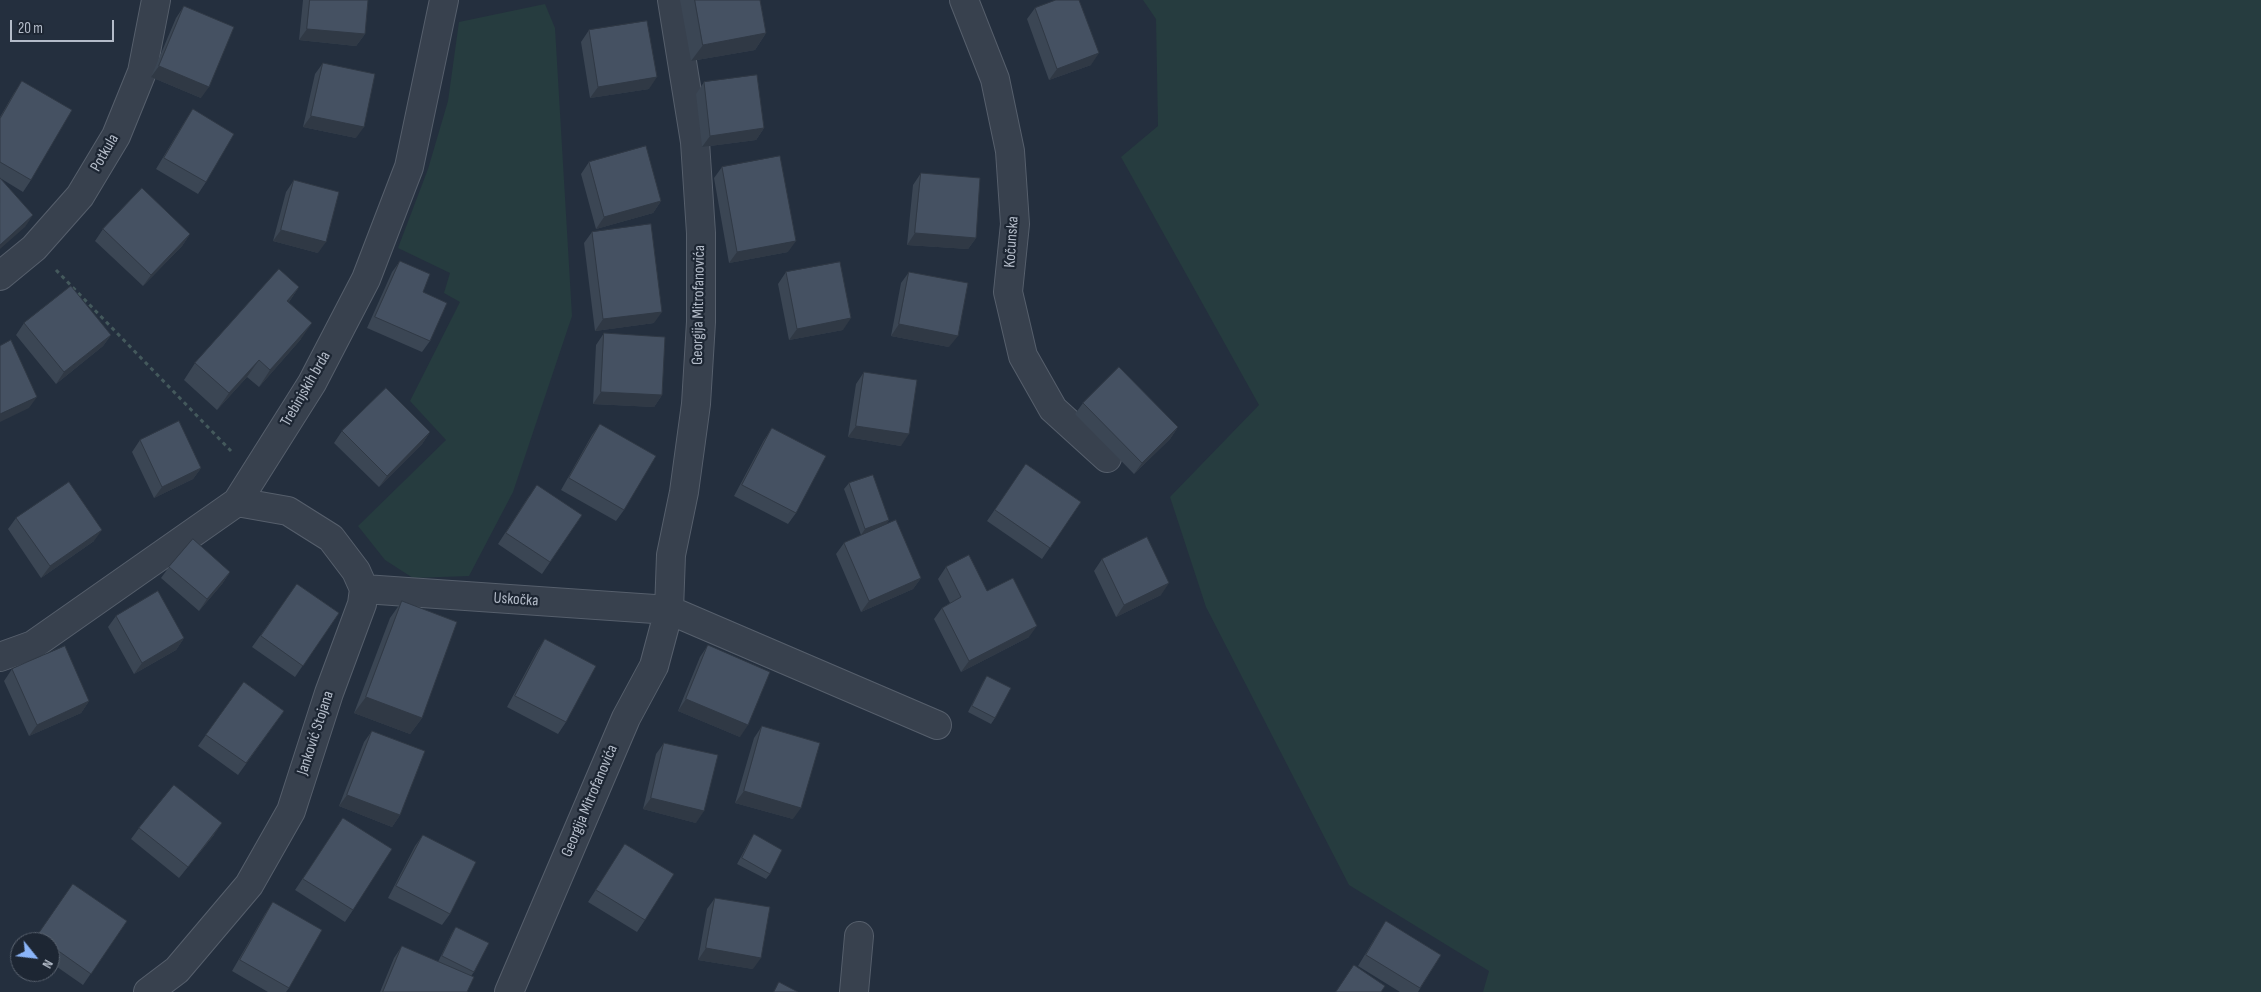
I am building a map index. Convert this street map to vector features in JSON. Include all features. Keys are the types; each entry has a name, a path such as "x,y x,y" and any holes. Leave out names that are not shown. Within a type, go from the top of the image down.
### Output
{"street":[{"name":"Potkula","path":"0,276 34,248 80,196 116,136 142,72 156,0"},
{"name":"Trebinjskih brda","path":"0,657 33,645 237,502 312,383 366,279 409,167 444,0"},
{"name":"Georgija Mitrofanovića","path":"509,992 622,727 654,666 669,610 671,555 684,492 696,404 701,322 701,233 695,142 672,0"},
{"name":"Kočunska","path":"964,0 995,78 1010,151 1015,224 1008,292 1023,356 1053,409 1107,458"},
{"path":"237,502 288,511 331,538 356,571 364,589"},
{"name":"Uskočka","path":"364,589 669,610"},
{"name":"Janković Stojana","path":"148,992 177,970 249,884 292,811 329,693 362,604 364,589"},
{"path":"669,610 937,725"},
{"path":"854,992 859,936"}],"path":[{"path":"34,248 254,475"}],"green space":[{"path":"1143,0 2261,0 2261,992 1483,992 1489,971 1349,885 1206,607 1170,497 1259,405 1121,157 1158,126 1156,19"},
{"path":"545,4 555,28 572,316 513,492 469,576 413,578 385,560 358,526 446,440 410,401 460,302 444,293 450,273 398,248 428,169 448,101 459,22"}],"building":[{"path":"310,0 368,0 365,34 307,29"},
{"path":"695,0 760,0 766,33 703,45"},
{"path":"1056,0 1079,0 1099,53 1057,69 1035,8"},
{"path":"184,6 234,27 209,87 159,66"},
{"path":"647,21 657,77 598,87 589,30"},
{"path":"323,63 375,74 364,127 311,116"},
{"path":"757,75 764,128 710,136 704,82"},
{"path":"22,81 72,110 31,180 0,162 0,119"},
{"path":"193,109 234,134 206,182 164,158"},
{"path":"646,146 661,201 604,217 589,162"},
{"path":"780,156 796,241 737,252 722,167"},
{"path":"921,173 980,178 976,238 915,233"},
{"path":"0,178 33,215 0,245"},
{"path":"294,180 339,192 326,242 281,230"},
{"path":"142,188 190,234 151,275 103,229"},
{"path":"651,224 662,312 603,319 592,232"},
{"path":"400,261 430,274 423,292 447,303 430,341 375,317"},
{"path":"840,262 851,318 797,329 786,272"},
{"path":"279,269 299,287 287,301 312,323 270,370 259,360 229,393 195,363"},
{"path":"909,272 968,283 958,336 899,324"},
{"path":"71,286 111,335 64,372 24,323"},
{"path":"604,333 665,337 662,395 601,392"},
{"path":"11,340 37,397 0,414 0,346"},
{"path":"1119,367 1178,427 1142,463 1083,403"},
{"path":"864,372 917,380 909,434 856,426"},
{"path":"386,388 430,432 387,476 342,431"},
{"path":"179,421 201,468 162,487 140,440"},
{"path":"600,424 656,456 624,510 569,478"},
{"path":"772,428 826,456 796,513 742,485"},
{"path":"1026,464 1081,502 1050,548 995,510"},
{"path":"873,475 889,520 865,529 849,483"},
{"path":"69,482 102,530 50,566 16,518"},
{"path":"537,485 582,515 550,562 506,533"},
{"path":"896,520 921,578 869,601 844,543"},
{"path":"1147,537 1169,583 1124,605 1102,559"},
{"path":"193,539 230,572 207,599 169,567"},
{"path":"969,555 987,591 1013,578 1037,626 969,661 942,608 961,597 946,567"},
{"path":"297,584 339,613 303,666 261,636"},
{"path":"158,591 184,638 142,663 116,616"},
{"path":"402,601 457,622 422,718 366,697"},
{"path":"545,639 596,666 566,722 515,696"},
{"path":"708,645 770,672 748,725 686,699"},
{"path":"65,646 89,701 37,725 12,669"},
{"path":"987,676 1011,688 995,718 972,706"},
{"path":"244,682 284,711 246,763 206,735"},
{"path":"762,726 820,743 801,808 744,791"},
{"path":"372,731 425,751 400,815 347,795"},
{"path":"664,743 718,755 704,811 651,798"},
{"path":"174,785 222,823 188,867 139,828"},
{"path":"343,818 392,849 353,910 303,879"},
{"path":"754,834 782,850 770,874 742,858"},
{"path":"423,835 476,862 450,914 396,886"},
{"path":"625,844 674,874 645,920 596,890"},
{"path":"73,884 127,921 91,974 60,952 60,932 40,932"},
{"path":"715,898 770,907 761,958 706,948"},
{"path":"273,902 322,930 289,988 240,960"},
{"path":"1386,921 1441,955 1420,988 1366,955"},
{"path":"456,927 489,943 474,972 442,956"},
{"path":"402,946 474,977 467,992 383,992"},
{"path":"1354,965 1385,986 1381,992 1336,992"},
{"path":"779,982 798,992 774,992"}]}
